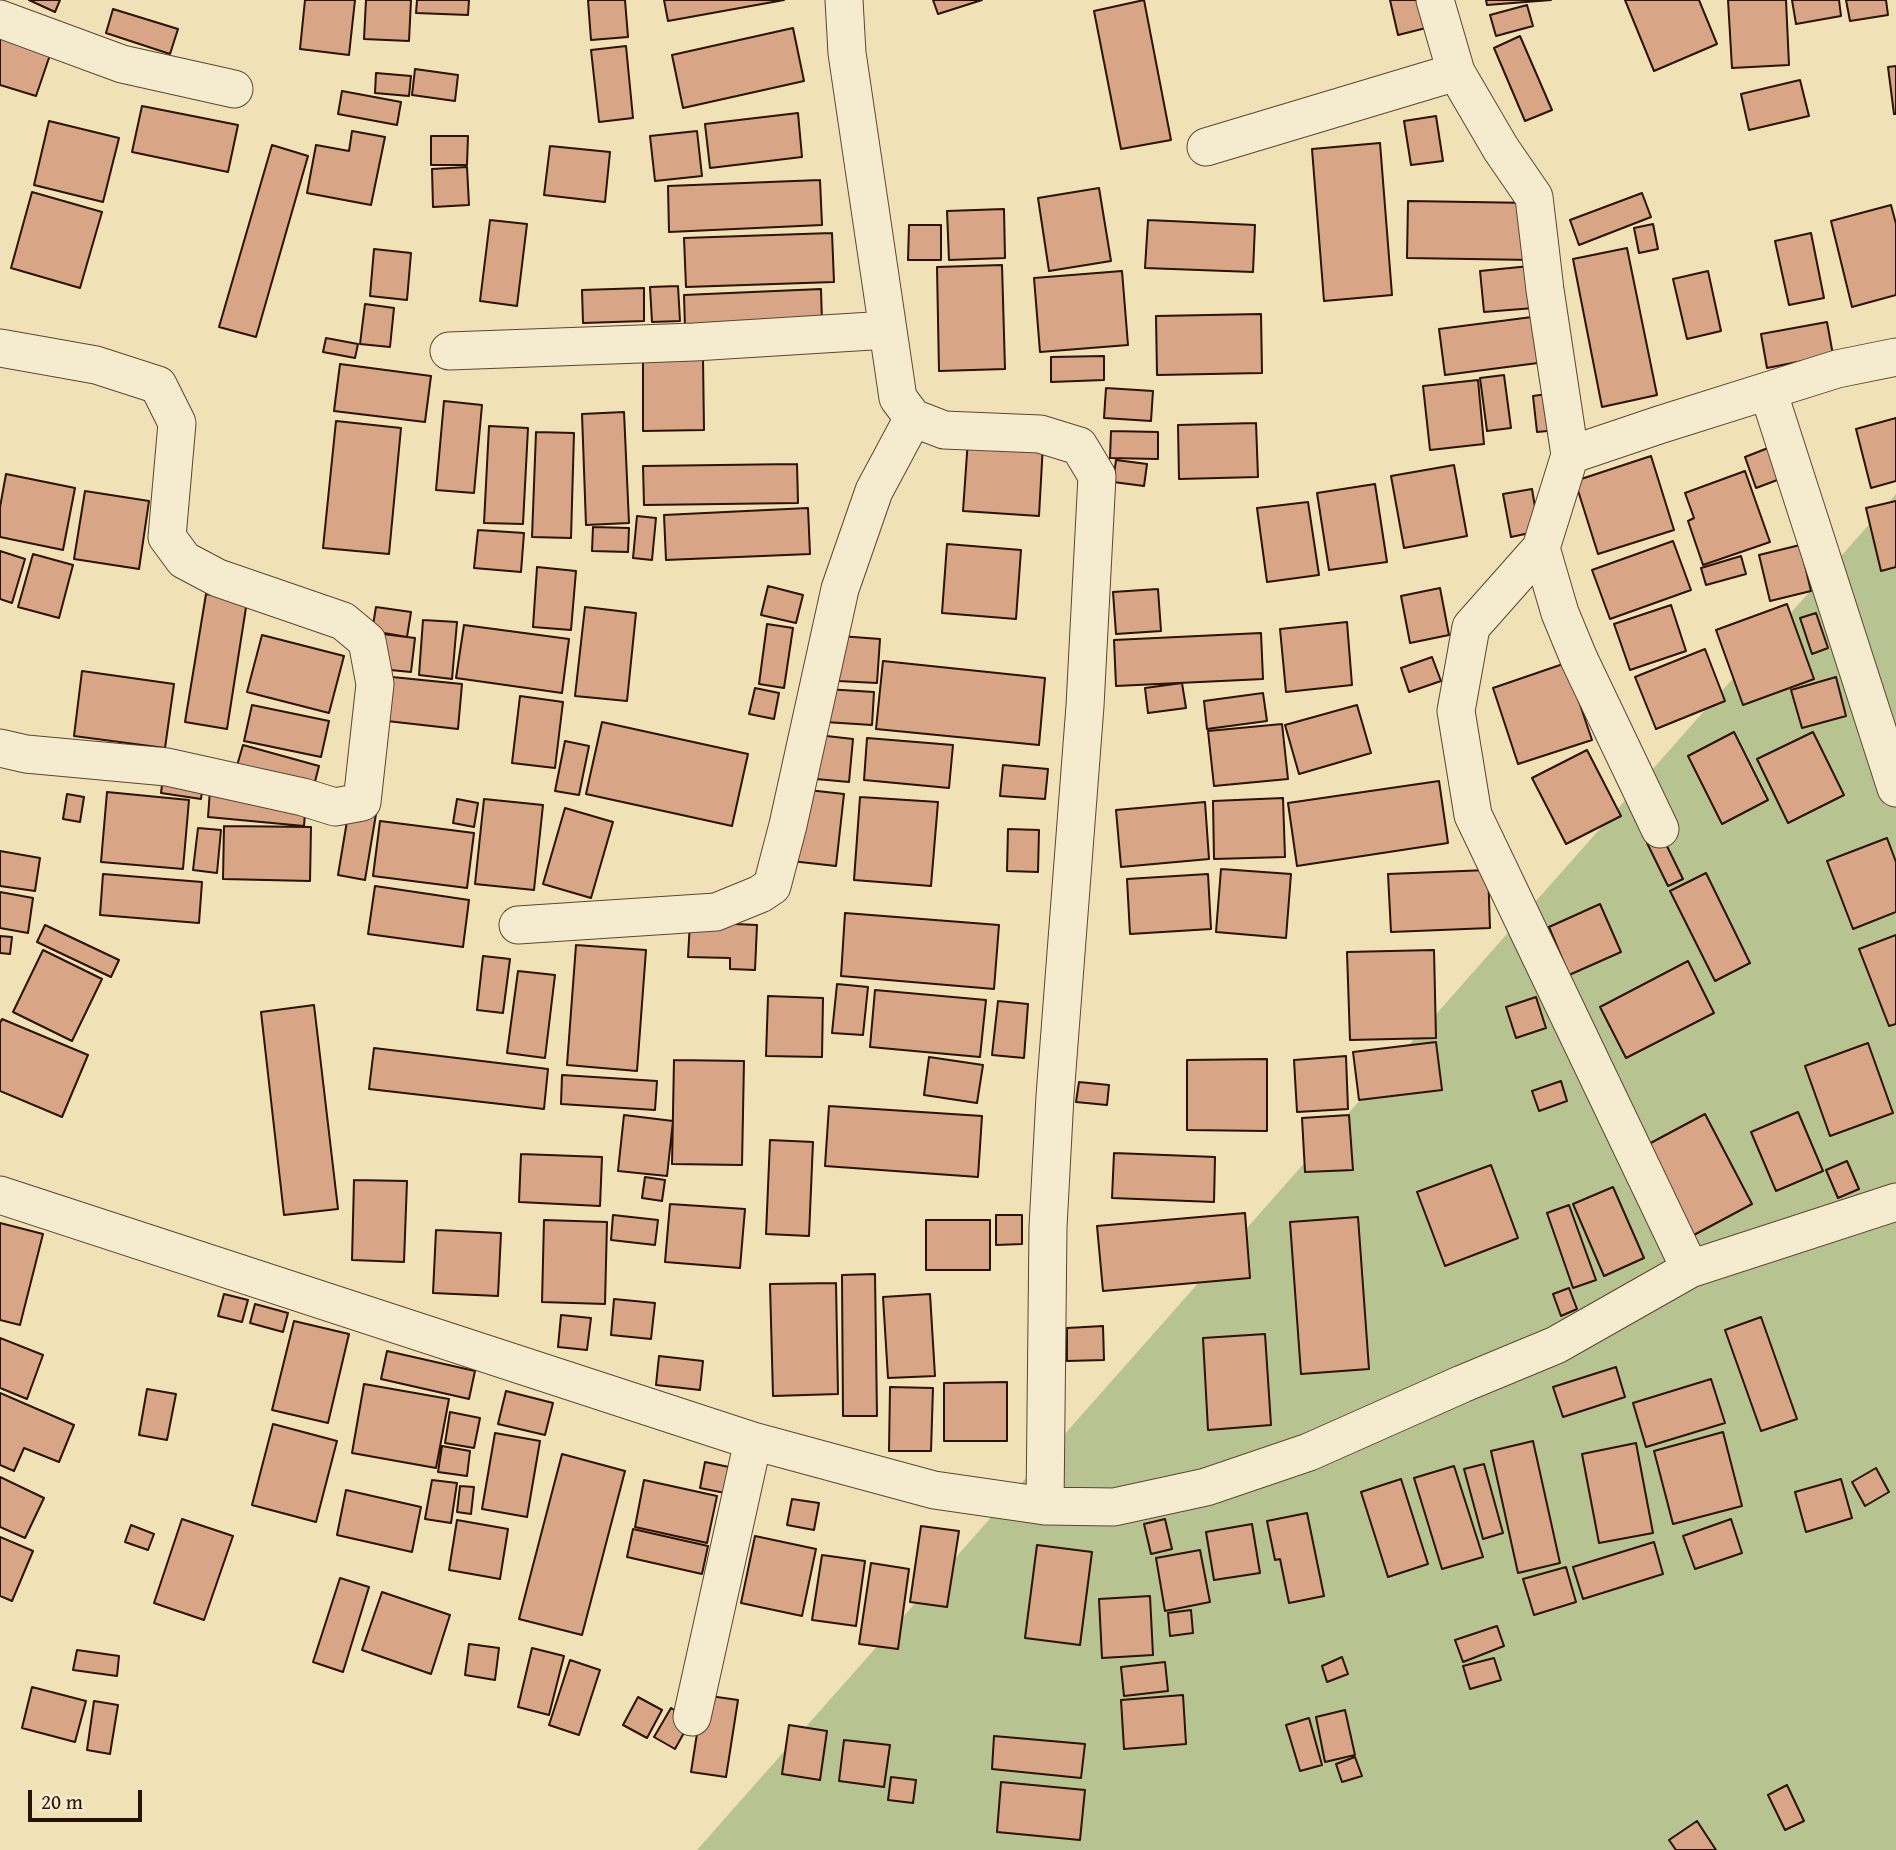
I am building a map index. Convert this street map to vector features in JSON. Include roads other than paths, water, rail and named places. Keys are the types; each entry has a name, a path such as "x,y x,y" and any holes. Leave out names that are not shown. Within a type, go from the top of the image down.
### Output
{"street":[{"path":"844,0 847,53 898,398 913,418 944,430 1040,434 1079,446 1097,476 1085,706 1060,1006 1048,1227 1045,1506"},
{"path":"1435,0 1456,72 1501,149 1534,197 1570,455 1541,548 1471,627 1456,711 1473,815 1690,1269"},
{"path":"0,19 122,64 234,89"},
{"path":"1206,147 1456,72"},
{"path":"449,351 694,342 888,330"},
{"path":"0,348 96,365 158,385 177,423 167,537 184,560 218,578 343,621 367,641 375,684 362,802 335,807 303,797 167,767 26,754 0,748"},
{"path":"1570,455 1837,369 1896,357"},
{"path":"1768,391 1896,788"},
{"path":"518,925 716,912 760,894 772,886 840,589 874,491 913,418"},
{"path":"1541,548 1560,613 1579,659 1660,829"},
{"path":"0,1195 753,1441 934,1490 1045,1506 1114,1507 1206,1487 1309,1452 1556,1345 1690,1269 1896,1202"},
{"path":"692,1717 753,1441"}]}
